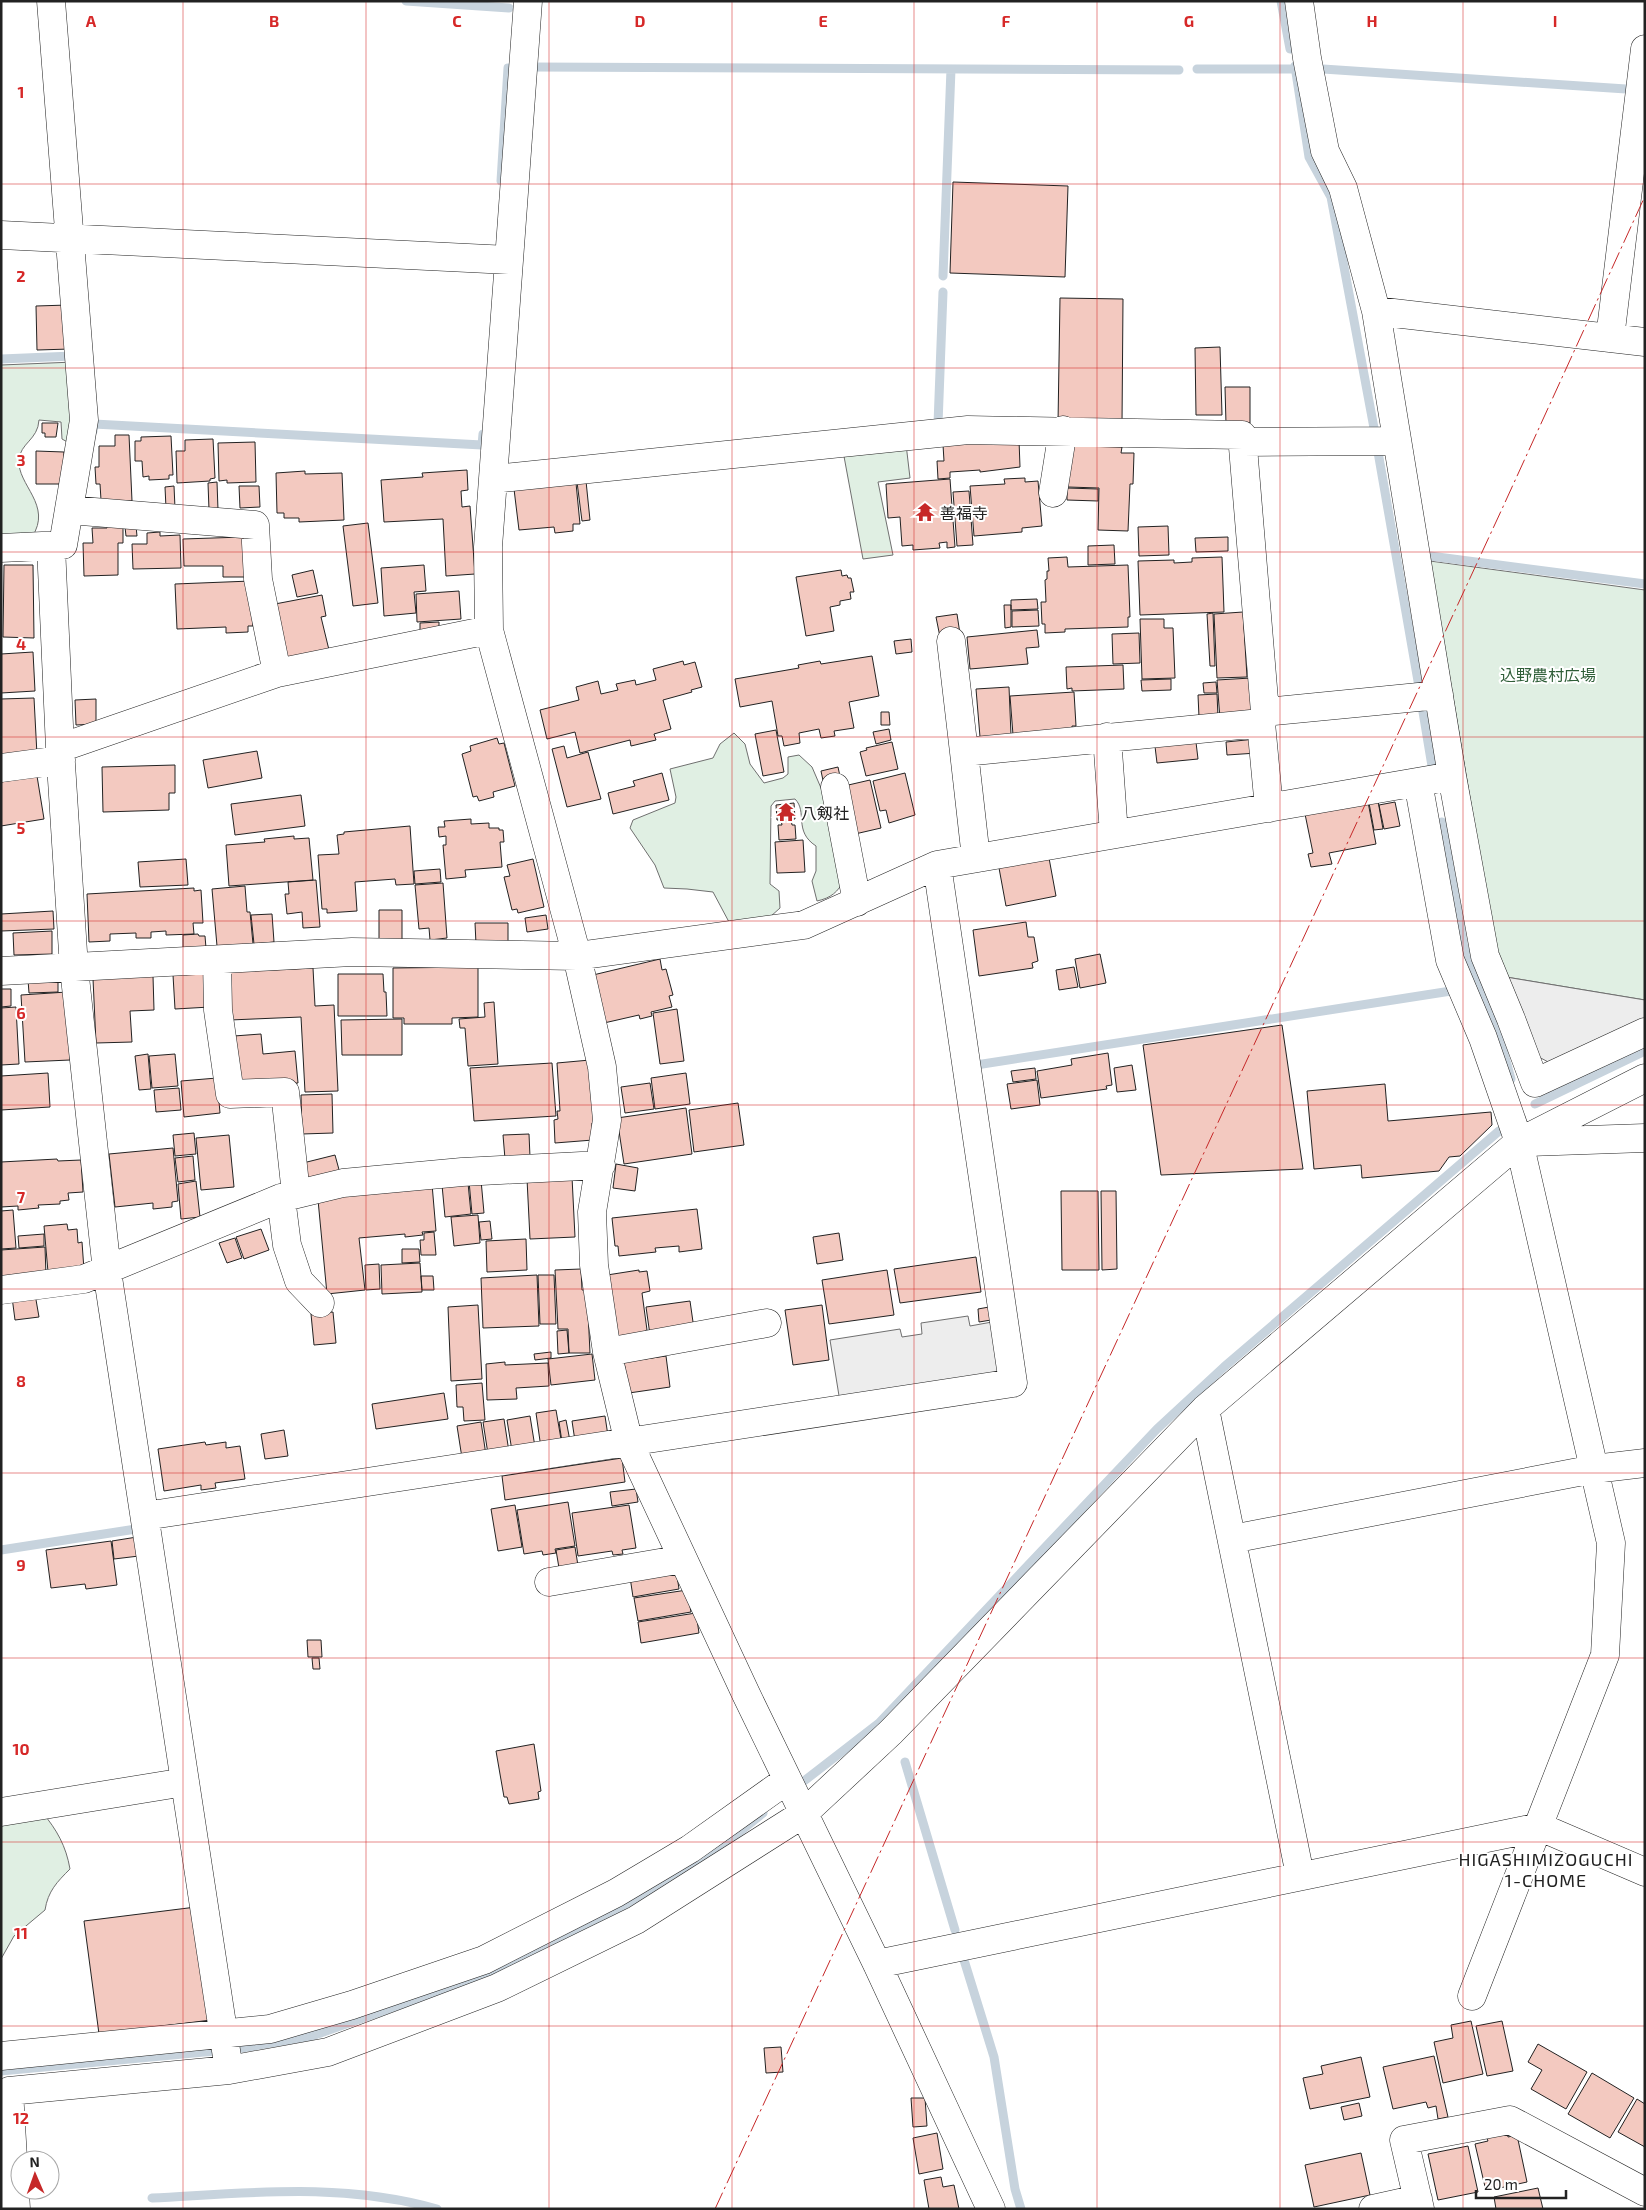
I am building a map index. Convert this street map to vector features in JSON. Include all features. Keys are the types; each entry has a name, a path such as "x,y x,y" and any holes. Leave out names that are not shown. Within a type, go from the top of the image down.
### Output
{"street":[{"path":"1,548 63,545 84,420 51,1"},
{"path":"528,1 488,547 489,630 577,956 602,1068 607,1120 592,1212 594,1266 606,1352 629,1443 803,1814 877,1964 991,2209"},
{"path":"1299,1 1307,58 1325,151 1343,188 1376,311 1452,776 1485,956 1512,1019 1535,1083 1645,1032"},
{"path":"1610,338 1645,49"},
{"path":"1,235 509,260"},
{"path":"1376,311 1645,342"},
{"path":"493,479 968,430 1063,430 1242,435 1269,808"},
{"path":"1053,493 1063,430"},
{"path":"1243,442 1397,440"},
{"path":"69,510 256,525 258,579 277,673"},
{"path":"51,546 60,754 74,968 107,1271 229,2070"},
{"path":"1,768 60,754 277,673 489,630"},
{"path":"952,641 976,858"},
{"path":"964,752 1107,737 1439,695"},
{"path":"1107,737 1114,834"},
{"path":"1,972 352,952 577,956 804,925 937,865 1452,776"},
{"path":"1418,782 1450,960 1483,1038 1519,1142 1611,1543 1605,1655 1540,1827 1472,1996"},
{"path":"835,787 857,902"},
{"path":"144,1516 1013,1384 937,865"},
{"path":"217,960 218,1010 230,1094 285,1092 289,1196 287,1245 299,1281 320,1303"},
{"path":"16,2209 5,2093 229,2070 328,2052 497,1988 636,1920 803,1814 891,1732 1205,1409 1519,1142 1645,1078"},
{"path":"1519,1142 1645,1138"},
{"path":"1,1290 84,1279 289,1196 343,1183 462,1172 601,1165"},
{"path":"606,1352 767,1324"},
{"path":"1205,1409 1300,1875"},
{"path":"1232,1539 1594,1468 1645,1463"},
{"path":"549,1582 684,1559"},
{"path":"1,2056 270,2029 352,2005 484,1960 616,1893 690,1849 787,1780"},
{"path":"1,1812 185,1782"},
{"path":"877,1964 1300,1875 1540,1827 1645,1872"},
{"path":"1373,2209 1419,2204 1404,2140 1510,2120 1645,2192"}],"green space":[{"path":"74,362 71,444 62,439 61,422 39,420 36,432 22,449 19,460 23,478 37,505 39,515 37,526 32,537 1,539 1,365"},
{"path":"906,444 910,478 878,482 893,555 863,559 843,451"},
{"name":"込野農村広場","path":"1430,561 1645,590 1645,1000 1506,977 1497,958"},
{"path":"734,733 745,744 750,764 764,783 783,778 788,774 788,757 799,755 812,767 827,802 844,880 837,891 830,896 817,901 812,881 816,871 816,846 805,834 801,810 795,799 775,801 771,806 770,884 779,891 780,908 770,917 729,922 713,892 664,888 655,865 630,828 633,820 675,803 676,797 670,769 713,758 720,744"},
{"path":"42,1812 60,1839 70,1869 54,1887 48,1897 45,1910 14,1936 1,1959 1,1818"}],"shaded area":[{"path":"1506,977 1645,1000 1645,1020 1552,1064 1537,1056"},
{"path":"968,1316 970,1326 992,1322 1001,1377 840,1402 830,1340 900,1329 902,1337 922,1334 921,1323"}],"building":[{"path":"953,182 1068,186 1065,277 950,273"},
{"path":"1060,298 1123,299 1122,424 1058,423"},
{"path":"68,305 70,349 37,350 36,306"},
{"path":"1220,347 1222,415 1196,415 1195,348"},
{"path":"1225,387 1250,387 1250,423 1226,424"},
{"path":"42,423 58,423 56,437 45,437 45,433 42,433"},
{"path":"115,435 129,435 132,501 101,500 100,484 96,484 95,467 99,467 99,446 115,446"},
{"path":"171,436 173,475 169,475 169,479 149,480 149,476 143,477 142,461 135,461 135,441 141,441 141,437"},
{"path":"213,439 215,478 210,479 210,481 177,483 176,451 185,451 185,440"},
{"path":"1019,440 1020,467 980,472 980,470 950,472 950,478 938,479 937,461 944,461 943,445"},
{"path":"255,442 256,482 227,483 227,480 219,481 218,443"},
{"path":"1069,446 1122,447 1121,453 1134,453 1133,484 1130,484 1128,531 1098,530 1099,488 1068,487"},
{"path":"36,451 64,452 64,484 36,484"},
{"path":"467,470 468,490 461,491 462,507 470,506 475,574 446,576 443,519 384,522 381,480 423,477 422,473"},
{"path":"305,471 305,474 342,473 344,520 299,522 299,518 284,518 284,513 277,513 276,473"},
{"path":"1025,478 1025,482 1038,481 1042,526 1022,528 1022,532 974,536 970,486 1005,484 1004,479"},
{"path":"950,479 955,547 947,548 947,542 939,543 940,548 913,550 913,545 902,546 900,517 888,518 886,484"},
{"path":"586,481 590,520 582,521 577,482"},
{"path":"217,482 218,510 209,510 208,483"},
{"path":"576,483 580,524 573,524 573,531 555,533 554,527 519,530 514,489"},
{"path":"174,486 175,508 166,508 165,487"},
{"path":"239,486 259,486 260,507 240,508"},
{"path":"1067,488 1098,489 1098,501 1067,500"},
{"path":"969,491 973,545 957,546 953,492"},
{"path":"368,523 378,603 353,606 343,526"},
{"path":"107,525 123,525 123,543 118,543 118,575 84,576 83,543 93,543 92,528 107,528"},
{"path":"136,526 137,536 126,536 125,527"},
{"path":"1168,526 1169,555 1139,556 1138,527"},
{"path":"160,532 160,536 180,535 181,568 133,569 132,544 147,544 147,533"},
{"path":"243,537 245,577 223,577 223,566 184,566 183,539"},
{"path":"1228,537 1228,551 1196,552 1195,538"},
{"path":"1114,545 1115,564 1088,565 1088,546"},
{"path":"1067,557 1068,567 1128,565 1130,617 1128,617 1128,627 1065,629 1065,632 1045,633 1045,624 1042,624 1041,602 1046,602 1045,580 1047,579 1047,571 1049,571 1048,558"},
{"path":"1222,557 1224,612 1140,615 1138,561 1174,560 1174,563 1192,562 1192,558"},
{"path":"4,565 33,565 34,638 3,637"},
{"path":"424,565 426,591 414,592 416,613 384,616 381,568"},
{"path":"313,570 318,593 297,597 292,575"},
{"path":"841,570 842,576 847,575 848,578 851,578 854,592 850,592 851,599 840,601 840,605 830,607 834,631 806,636 796,577"},
{"path":"251,581 253,626 248,626 248,632 226,633 226,627 177,629 175,584"},
{"path":"459,591 461,619 417,622 416,594"},
{"path":"322,595 326,616 321,617 329,650 286,659 275,604"},
{"path":"1037,599 1038,609 1011,610 1011,600"},
{"path":"1004,605 1011,605 1011,627 1005,628"},
{"path":"1038,610 1039,626 1012,627 1012,611"},
{"path":"1243,612 1247,677 1217,678 1214,614"},
{"path":"1213,613 1215,666 1210,666 1207,614"},
{"path":"957,614 960,634 940,637 936,617"},
{"path":"1140,619 1164,619 1164,628 1173,628 1175,678 1142,679"},
{"path":"439,622 439,630 420,632 420,623"},
{"path":"1037,630 1039,647 1026,648 1028,664 970,669 967,637"},
{"path":"1139,633 1140,663 1113,664 1112,634"},
{"path":"911,639 912,652 896,654 894,641"},
{"path":"33,652 35,691 1,693 1,654"},
{"path":"872,656 879,696 849,702 854,728 834,731 835,736 821,738 819,729 799,733 800,743 784,746 782,736 778,736 772,701 740,707 735,679 799,668 798,665 820,661 821,664"},
{"path":"683,661 684,665 695,662 702,687 691,690 692,692 663,700 671,729 654,734 656,740 631,746 630,740 580,753 575,732 547,739 540,710 579,700 576,687 598,681 601,694 618,690 616,684 635,680 636,685 656,680 653,669"},
{"path":"1123,665 1124,689 1072,691 1072,688 1067,689 1066,667"},
{"path":"1251,678 1253,717 1220,719 1217,680"},
{"path":"1171,679 1171,690 1142,691 1141,680"},
{"path":"1216,682 1217,693 1204,693 1203,683"},
{"path":"1009,687 1011,735 980,737 976,689"},
{"path":"1074,692 1076,726 1072,726 1072,731 1013,735 1010,696"},
{"path":"1217,694 1218,717 1199,717 1198,695"},
{"path":"34,698 37,755 1,757 1,699"},
{"path":"96,699 96,724 76,725 75,700"},
{"path":"881,712 889,712 890,725 881,725"},
{"path":"889,729 891,740 876,744 873,732"},
{"path":"776,730 784,772 763,776 755,734"},
{"path":"1195,734 1198,759 1157,763 1154,738"},
{"path":"497,738 499,744 504,743 515,786 493,792 494,797 479,801 477,796 473,797 462,754 471,751 470,746"},
{"path":"1256,739 1257,753 1227,755 1226,742"},
{"path":"892,742 898,769 866,776 860,752 867,750 866,748"},
{"path":"564,746 567,758 588,752 601,799 567,807 552,749"},
{"path":"257,751 262,778 208,788 203,760"},
{"path":"175,765 175,793 169,793 169,810 103,812 102,767"},
{"path":"838,767 841,781 824,785 821,771"},
{"path":"662,773 669,800 613,814 608,793 635,786 633,781"},
{"path":"905,773 915,815 889,823 886,810 880,811 873,781"},
{"path":"37,776 44,819 1,826 1,782"},
{"path":"870,780 881,828 855,834 844,786"},
{"path":"301,795 305,826 235,835 231,804"},
{"path":"1378,801 1383,829 1374,830 1369,803"},
{"path":"1368,802 1376,844 1329,853 1332,864 1311,867 1308,854 1313,853 1305,814"},
{"path":"1395,802 1400,826 1384,829 1379,805"},
{"path":"794,803 795,819 791,819 792,825 795,825 796,839 779,840 778,825 782,825 781,820 777,820 776,805"},
{"path":"471,819 471,824 489,823 489,828 503,830 504,842 500,842 502,867 465,870 466,877 446,879 443,845 446,845 446,836 439,837 438,827 445,827 444,821"},
{"path":"410,826 414,884 396,885 395,879 355,882 357,911 327,913 327,909 322,909 318,855 339,854 337,835 344,834 344,832"},
{"path":"294,836 294,839 309,838 313,880 229,886 226,845 265,842 264,839"},
{"path":"803,840 805,872 777,873 775,842"},
{"path":"1049,858 1056,896 1006,906 999,868"},
{"path":"186,859 188,885 140,887 138,862"},
{"path":"533,859 544,907 518,913 517,909 512,910 504,877 510,876 507,865"},
{"path":"440,869 441,882 415,884 414,871"},
{"path":"316,880 320,927 303,928 302,912 287,914 285,894 289,894 288,882"},
{"path":"443,883 447,938 430,940 429,928 419,929 415,885"},
{"path":"245,886 247,912 250,912 253,944 217,946 212,889"},
{"path":"194,888 194,891 201,890 203,923 193,923 194,934 166,935 166,931 151,932 151,938 136,938 136,933 110,934 110,941 89,942 87,894"},
{"path":"379,910 402,910 402,940 379,941"},
{"path":"53,911 54,929 1,931 1,914"},
{"path":"272,914 274,942 254,944 251,915"},
{"path":"546,915 548,929 527,932 525,918"},
{"path":"1026,922 1028,937 1034,937 1038,961 1032,963 1033,968 979,976 973,930"},
{"path":"475,923 508,923 508,944 476,944"},
{"path":"52,931 52,954 14,955 13,933"},
{"path":"198,934 199,936 205,936 206,948 183,949 183,935"},
{"path":"1100,954 1106,983 1080,988 1075,959"},
{"path":"660,959 662,970 666,969 673,995 669,996 672,1007 651,1012 652,1016 640,1019 639,1015 604,1023 593,975"},
{"path":"478,967 478,1017 452,1018 452,1024 404,1024 404,1018 393,1018 393,968"},
{"path":"1074,967 1078,987 1059,990 1056,970"},
{"path":"313,968 315,1006 334,1005 338,1091 305,1092 301,1017 230,1020 227,972"},
{"path":"209,972 210,1007 175,1009 173,975"},
{"path":"338,974 383,974 387,1016 338,1016"},
{"path":"153,976 154,1010 130,1011 132,1042 96,1043 93,979"},
{"path":"58,979 58,992 29,993 28,980"},
{"path":"1,989 11,989 11,1006 1,1007"},
{"path":"67,992 70,1060 25,1062 21,995"},
{"path":"494,1002 498,1064 468,1066 465,1028 460,1028 459,1019 485,1017 484,1003"},
{"path":"16,1007 19,1064 1,1065 1,1008"},
{"path":"677,1009 684,1061 660,1064 653,1013"},
{"path":"402,1019 402,1055 342,1055 341,1020"},
{"path":"1282,1025 1303,1169 1161,1175 1143,1045"},
{"path":"261,1034 263,1054 295,1051 298,1083 238,1088 234,1036"},
{"path":"1108,1053 1112,1085 1106,1086 1107,1089 1041,1098 1037,1071 1072,1065 1071,1059"},
{"path":"148,1054 151,1089 139,1090 135,1056"},
{"path":"175,1054 178,1086 152,1088 149,1056"},
{"path":"590,1060 594,1123 592,1123 593,1140 555,1143 554,1120 558,1119 557,1111 560,1111 557,1063"},
{"path":"552,1063 556,1116 474,1121 470,1068"},
{"path":"1132,1065 1136,1090 1117,1092 1114,1068"},
{"path":"1035,1068 1036,1079 1013,1082 1011,1071"},
{"path":"48,1073 50,1107 1,1110 1,1076"},
{"path":"686,1073 690,1104 655,1109 651,1078"},
{"path":"217,1078 220,1113 184,1117 181,1081"},
{"path":"1037,1080 1040,1105 1011,1109 1007,1084"},
{"path":"650,1083 654,1109 625,1113 621,1087"},
{"path":"1385,1084 1388,1121 1491,1112 1492,1125 1460,1156 1449,1157 1439,1171 1362,1178 1361,1165 1314,1169 1307,1091"},
{"path":"179,1088 181,1110 156,1112 154,1090"},
{"path":"332,1094 333,1133 302,1134 301,1095"},
{"path":"738,1103 744,1145 694,1152 689,1110"},
{"path":"686,1108 692,1154 624,1164 617,1118"},
{"path":"194,1133 196,1154 175,1156 173,1135"},
{"path":"529,1134 530,1157 505,1159 503,1135"},
{"path":"229,1135 234,1187 201,1190 196,1138"},
{"path":"173,1148 178,1201 172,1202 172,1207 153,1209 153,1203 115,1207 109,1154"},
{"path":"335,1155 341,1177 308,1185 303,1163"},
{"path":"193,1156 195,1180 178,1182 175,1158"},
{"path":"57,1159 58,1161 81,1160 83,1192 68,1193 69,1200 60,1201 60,1204 38,1205 39,1208 18,1210 18,1206 1,1207 1,1162"},
{"path":"616,1164 638,1168 635,1191 613,1188"},
{"path":"572,1177 575,1237 530,1239 527,1179"},
{"path":"481,1180 484,1213 472,1214 469,1181"},
{"path":"196,1181 200,1217 181,1219 178,1184"},
{"path":"468,1183 471,1214 445,1217 442,1185"},
{"path":"432,1184 436,1231 422,1232 423,1235 405,1237 405,1234 359,1238 365,1290 327,1294 318,1200"},
{"path":"1061,1191 1098,1191 1099,1270 1062,1270"},
{"path":"1101,1191 1116,1191 1117,1269 1102,1270"},
{"path":"697,1209 702,1249 679,1252 679,1246 655,1248 656,1252 619,1256 618,1246 615,1246 612,1218"},
{"path":"13,1210 16,1248 1,1249 1,1211"},
{"path":"478,1215 480,1243 454,1246 451,1217"},
{"path":"490,1221 492,1239 481,1240 479,1222"},
{"path":"67,1224 68,1230 77,1229 78,1243 82,1242 84,1270 48,1272 44,1226"},
{"path":"261,1229 269,1250 244,1259 236,1237"},
{"path":"434,1232 436,1255 421,1255 420,1240 424,1240 424,1233"},
{"path":"839,1233 843,1260 817,1264 813,1237"},
{"path":"44,1234 44,1246 19,1248 18,1236"},
{"path":"235,1238 242,1258 227,1263 219,1243"},
{"path":"526,1239 527,1270 487,1272 486,1241"},
{"path":"45,1247 46,1275 1,1278 1,1250"},
{"path":"402,1249 419,1249 420,1262 402,1263"},
{"path":"976,1257 981,1292 900,1303 894,1269"},
{"path":"420,1263 422,1292 382,1294 381,1265"},
{"path":"379,1264 380,1289 366,1290 365,1265"},
{"path":"581,1269 582,1290 587,1290 590,1353 569,1353 568,1329 558,1329 555,1270"},
{"path":"639,1270 639,1272 647,1271 650,1291 642,1293 646,1335 620,1339 619,1335 616,1335 607,1275"},
{"path":"887,1270 894,1315 829,1324 822,1280"},
{"path":"537,1275 539,1326 483,1328 481,1278"},
{"path":"538,1275 554,1275 556,1324 540,1324"},
{"path":"421,1276 433,1276 434,1290 422,1290"},
{"path":"35,1294 39,1317 15,1320 12,1297"},
{"path":"690,1301 694,1329 650,1335 646,1307"},
{"path":"478,1305 482,1379 451,1381 448,1307"},
{"path":"822,1305 829,1360 793,1365 785,1310"},
{"path":"989,1307 991,1320 979,1322 978,1309"},
{"path":"333,1312 336,1343 314,1345 311,1314"},
{"path":"567,1330 569,1353 558,1354 557,1331"},
{"path":"551,1352 551,1358 535,1360 534,1354"},
{"path":"592,1354 595,1380 551,1385 548,1359"},
{"path":"666,1356 670,1387 629,1393 624,1362"},
{"path":"505,1362 505,1365 548,1363 549,1386 516,1388 517,1399 487,1400 486,1364"},
{"path":"482,1383 485,1420 464,1421 463,1407 457,1407 456,1385"},
{"path":"444,1393 448,1419 376,1429 372,1404"},
{"path":"556,1410 562,1445 541,1448 536,1413"},
{"path":"530,1416 535,1447 512,1451 507,1420"},
{"path":"605,1416 608,1436 575,1441 572,1421"},
{"path":"504,1419 509,1452 488,1454 483,1422"},
{"path":"566,1420 570,1441 562,1442 559,1422"},
{"path":"481,1422 486,1455 462,1458 457,1426"},
{"path":"284,1430 288,1456 265,1459 261,1434"},
{"path":"205,1442 206,1445 226,1442 226,1448 240,1446 245,1479 215,1483 216,1488 201,1490 201,1485 164,1491 158,1449"},
{"path":"622,1458 625,1482 505,1500 502,1476"},
{"path":"636,1489 638,1502 612,1506 610,1492"},
{"path":"568,1502 575,1546 555,1549 556,1553 543,1555 542,1551 524,1554 517,1510"},
{"path":"515,1505 522,1547 498,1551 491,1509"},
{"path":"629,1505 636,1548 622,1550 623,1554 613,1555 612,1551 578,1556 572,1513"},
{"path":"137,1537 139,1556 114,1559 112,1541"},
{"path":"111,1541 117,1585 86,1589 85,1584 51,1588 46,1550"},
{"path":"575,1547 579,1572 560,1574 556,1550"},
{"path":"676,1569 679,1589 633,1597 630,1577"},
{"path":"687,1590 691,1612 638,1621 634,1598"},
{"path":"696,1613 699,1633 641,1643 638,1622"},
{"path":"307,1640 321,1640 322,1657 308,1657"},
{"path":"312,1658 319,1658 320,1669 313,1669"},
{"path":"534,1744 541,1791 538,1792 539,1799 509,1804 507,1797 504,1797 496,1751"},
{"path":"196,1907 211,2020 99,2034 84,1921"},
{"path":"1471,2021 1483,2074 1443,2083 1434,2042 1453,2038 1451,2025"},
{"path":"1502,2021 1513,2071 1487,2076 1476,2026"},
{"path":"1538,2044 1587,2072 1566,2109 1531,2089 1542,2070 1528,2062"},
{"path":"781,2047 783,2072 766,2073 764,2048"},
{"path":"1434,2056 1448,2117 1438,2119 1436,2106 1428,2108 1426,2102 1393,2109 1383,2067"},
{"path":"1361,2057 1370,2097 1310,2109 1303,2078 1323,2074 1321,2066"},
{"path":"1592,2073 1634,2098 1610,2138 1568,2114"},
{"path":"911,2098 925,2098 927,2126 913,2127"},
{"path":"1637,2099 1645,2104 1645,2147 1618,2132"},
{"path":"1359,2103 1362,2116 1344,2120 1341,2107"},
{"path":"1507,2132 1508,2137 1517,2135 1527,2182 1486,2191 1475,2144 1488,2141 1486,2136"},
{"path":"937,2133 943,2169 919,2174 913,2138"},
{"path":"1468,2146 1478,2192 1438,2200 1428,2154"},
{"path":"1361,2153 1370,2195 1314,2207 1305,2165"},
{"path":"941,2177 943,2187 954,2185 959,2209 929,2209 924,2180"},
{"path":"1538,2188 1543,2209 1496,2209 1494,2197"}],"waterway":[{"path":"406,1 509,8"},
{"path":"1281,1 1290,49"},
{"path":"1295,66 1309,157 1331,197 1374,428"},
{"path":"533,67 1179,70"},
{"path":"501,181 508,68 511,68"},
{"path":"943,276 951,69"},
{"path":"1197,69 1295,69"},
{"path":"1323,69 1626,89"},
{"path":"932,424 938,424 943,292"},
{"path":"1,359 73,356"},
{"path":"93,431 94,424 482,445 483,434"},
{"path":"1378,452 1418,681"},
{"path":"1430,556 1645,584"},
{"path":"1423,712 1432,766"},
{"path":"1442,822 1464,948 1496,1025 1511,1079"},
{"path":"976,1065 1451,991"},
{"path":"1535,1104 1645,1051"},
{"path":"804,1781 879,1723 1157,1429 1224,1367 1499,1131"},
{"path":"1,1550 136,1529"},
{"path":"905,1762 955,1930"},
{"path":"236,2049 312,2036 485,1975 622,1906 706,1859 763,1813"},
{"path":"964,1960 994,2057 1015,2189 1021,2209"},
{"path":"1,2071 215,2051"},
{"path":"152,2198 260,2192 331,2192 366,2195 437,2209"}],"power":[{"path":"715,2209 1645,196"}],"place":[{"name":"善福寺","path":"925,512"},
{"name":"八剱社","path":"786,812"}],"district":[{"name":"HIGASHIMIZOGUCHI 1-CHOME","path":"1546,1869"}]}
